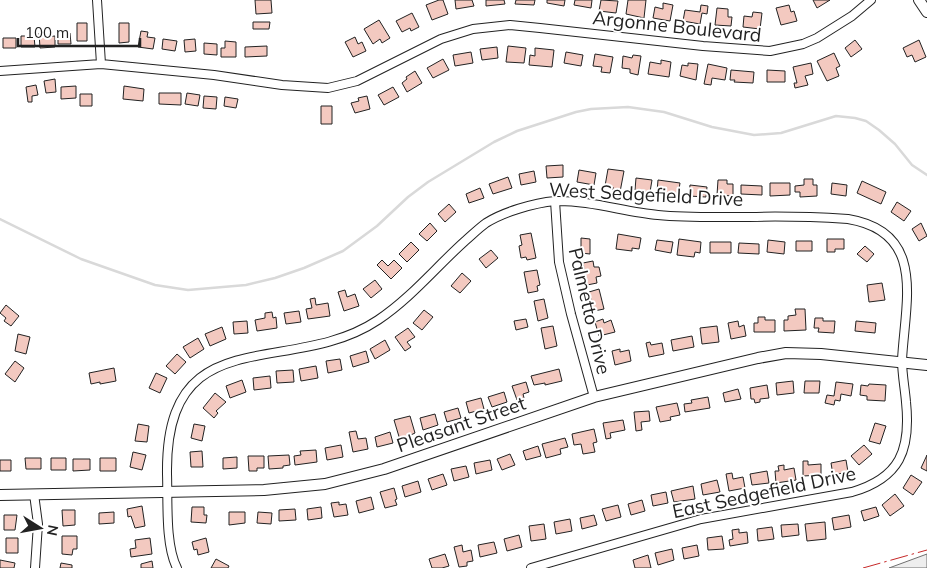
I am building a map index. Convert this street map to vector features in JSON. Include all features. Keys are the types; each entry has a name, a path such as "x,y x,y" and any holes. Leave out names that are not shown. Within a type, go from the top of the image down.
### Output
{"street":[{"path":"97,0 101,64"},
{"name":"Argonne Boulevard","path":"0,71 101,64 214,75 282,85 328,88 357,81 441,39 473,29 510,26 770,51 794,47 817,38 852,16 871,0"},
{"path":"919,0 927,12"},
{"name":"West Sedgefield Drive","path":"168,492 167,455 172,421 187,392 206,374 230,362 329,342 360,330 377,321 406,298 443,261 486,223 520,208 554,202 599,205 657,215 818,217 848,219 873,224 886,233 896,244 904,257 908,272 908,301 902,362"},
{"name":"Palmetto Drive","path":"554,202 559,262 594,397"},
{"name":"Pleasant Street","path":"0,495 264,490 325,484 384,469 594,397 758,358 786,354 820,354 927,365"},
{"name":"East Sedgefield Drive","path":"531,568 701,519 823,499 874,485 883,479 893,468 900,458 906,441 908,426 902,362"},
{"path":"168,492 170,542 178,568"},
{"path":"34,494 38,524 35,568"}],"shaded area":[{"path":"927,554 927,568 889,568"}],"building":[{"path":"255,0 271,0 272,13 256,14"},
{"path":"443,0 448,14 432,20 426,5"},
{"path":"455,0 472,0 474,6 456,9"},
{"path":"486,0 504,0 505,4 486,6"},
{"path":"516,0 535,0 534,5 515,4"},
{"path":"547,0 565,0 564,6 547,3"},
{"path":"575,0 592,0 591,8 574,5"},
{"path":"601,0 618,1 616,13 599,11"},
{"path":"628,0 646,0 644,18 626,14"},
{"path":"813,0 830,0 817,8"},
{"path":"663,3 673,5 670,21 653,18 655,7 663,9"},
{"path":"701,5 708,6 707,14 702,13 700,24 683,21 685,10 700,12"},
{"path":"789,5 791,12 794,11 797,21 781,25 776,8"},
{"path":"717,8 728,9 728,17 732,17 731,26 715,25"},
{"path":"753,12 762,13 760,29 743,27 744,16 752,17"},
{"path":"412,13 419,27 411,31 410,28 402,32 396,21"},
{"path":"379,20 390,38 382,43 380,39 373,44 364,29"},
{"path":"253,22 270,22 269,29 253,29"},
{"path":"77,23 87,23 87,41 77,41"},
{"path":"119,23 129,23 129,42 119,43"},
{"path":"141,31 148,32 147,37 155,38 153,49 138,47"},
{"path":"39,33 46,33 46,37 55,36 55,47 40,48"},
{"path":"70,33 71,44 58,44 58,34"},
{"path":"21,36 34,36 35,47 21,47"},
{"path":"355,37 358,44 362,42 366,51 353,57 345,42"},
{"path":"3,38 16,38 16,48 3,48"},
{"path":"163,39 177,41 175,51 162,49"},
{"path":"195,39 196,51 185,52 184,40"},
{"path":"855,40 862,49 851,57 845,48"},
{"path":"919,40 926,57 915,62 912,55 907,57 903,48"},
{"path":"225,41 236,42 236,57 221,57 221,48 225,48"},
{"path":"204,43 217,44 217,55 204,54"},
{"path":"267,46 267,56 245,57 245,47"},
{"path":"508,46 526,48 524,63 506,62"},
{"path":"497,47 498,58 482,60 480,49"},
{"path":"535,48 554,50 552,67 529,65 530,55 535,56"},
{"path":"471,52 473,63 455,66 453,55"},
{"path":"566,52 583,55 581,66 564,63"},
{"path":"834,53 840,66 836,68 839,76 827,81 817,61"},
{"path":"595,54 613,57 610,73 601,72 602,67 593,66"},
{"path":"633,55 641,56 638,75 630,73 630,69 622,68 623,56 632,58"},
{"path":"443,59 449,70 433,78 427,68"},
{"path":"661,60 671,62 669,77 648,74 650,62 661,64"},
{"path":"688,63 698,64 696,80 680,76 682,65 688,66"},
{"path":"811,63 813,74 805,76 808,85 795,88 794,83 797,83 793,67"},
{"path":"708,64 727,68 725,80 712,78 711,85 704,84"},
{"path":"731,70 754,72 753,83 730,80"},
{"path":"767,70 785,71 785,82 767,82"},
{"path":"415,71 422,83 407,92 402,83 407,79 406,77"},
{"path":"55,79 56,92 46,93 44,81"},
{"path":"36,85 38,95 32,96 32,102 28,102 26,87"},
{"path":"76,86 76,98 61,99 61,87"},
{"path":"124,86 144,89 143,101 123,99"},
{"path":"393,87 399,97 384,105 378,95"},
{"path":"159,93 181,93 181,105 159,104"},
{"path":"187,93 200,95 198,106 185,104"},
{"path":"80,94 92,94 92,106 80,106"},
{"path":"204,96 217,97 216,109 203,108"},
{"path":"367,96 370,109 355,113 351,103 359,101 358,98"},
{"path":"225,97 238,99 236,108 224,106"},
{"path":"321,106 332,106 332,124 321,124"},
{"path":"563,165 563,177 547,178 546,166"},
{"path":"608,169 624,171 620,192 613,190 613,187 605,186"},
{"path":"579,170 596,173 594,185 577,182"},
{"path":"534,171 536,182 521,185 519,174"},
{"path":"508,177 512,188 493,194 489,184"},
{"path":"636,178 652,180 650,192 635,190"},
{"path":"804,179 813,179 813,185 817,185 817,196 800,197 800,192 795,192 795,186 804,185"},
{"path":"658,180 680,183 678,195 657,192"},
{"path":"718,180 727,180 727,184 733,184 733,196 717,195"},
{"path":"862,181 886,192 881,204 857,193"},
{"path":"770,183 790,183 790,195 770,196"},
{"path":"832,183 847,185 846,196 831,194"},
{"path":"690,185 707,187 706,197 689,196"},
{"path":"741,185 762,186 762,195 741,194"},
{"path":"480,188 484,198 469,203 466,194"},
{"path":"897,202 911,211 904,221 891,212"},
{"path":"449,204 456,212 445,222 438,214"},
{"path":"430,223 437,231 427,241 419,234"},
{"path":"921,223 927,236 919,241 912,229"},
{"path":"531,233 536,258 527,260 526,257 521,258 519,246 522,245 520,235"},
{"path":"618,234 641,238 639,249 632,248 632,251 616,249"},
{"path":"581,238 590,239 590,254 581,253"},
{"path":"679,239 701,242 700,253 695,252 694,257 677,255"},
{"path":"827,239 844,239 844,249 835,249 835,252 827,252"},
{"path":"657,240 673,242 671,253 655,250"},
{"path":"768,240 785,242 784,254 767,252"},
{"path":"796,241 812,241 812,251 796,251"},
{"path":"411,242 419,250 407,262 399,254"},
{"path":"710,242 731,242 731,253 710,253"},
{"path":"739,243 759,244 759,254 738,253"},
{"path":"865,246 874,254 867,262 857,254"},
{"path":"491,250 498,258 486,268 479,259"},
{"path":"382,260 388,266 394,260 402,268 391,279 377,265"},
{"path":"593,261 594,267 599,267 601,276 596,277 597,283 587,285 583,263"},
{"path":"537,270 540,285 537,286 538,291 528,293 524,272"},
{"path":"462,273 471,281 460,293 451,286"},
{"path":"375,280 382,289 371,298 363,289"},
{"path":"882,283 885,300 869,302 867,285"},
{"path":"599,289 604,309 594,311 589,292"},
{"path":"345,290 347,297 355,294 359,306 344,311 338,292"},
{"path":"315,298 316,305 328,303 330,316 308,319 306,309 312,308 310,299"},
{"path":"544,299 548,318 538,321 534,301"},
{"path":"6,305 19,316 11,326 4,321 6,318 0,313"},
{"path":"795,309 805,309 806,330 784,331 784,320 788,320 788,316 796,315"},
{"path":"424,310 433,317 422,330 413,323"},
{"path":"299,311 301,322 286,324 284,313"},
{"path":"272,312 273,318 276,317 277,328 257,331 255,320 265,318 265,313"},
{"path":"758,317 765,317 765,320 775,320 775,332 754,332 754,323 758,323"},
{"path":"815,318 823,318 823,321 835,321 834,333 818,332 819,328 814,328"},
{"path":"526,319 528,327 516,330 514,321"},
{"path":"603,319 604,323 611,320 615,332 599,336 595,322"},
{"path":"247,321 248,333 234,334 233,322"},
{"path":"738,321 739,327 744,325 746,336 731,339 728,323"},
{"path":"856,321 876,323 875,333 855,331"},
{"path":"553,326 557,346 545,349 541,328"},
{"path":"717,326 719,342 702,344 700,328"},
{"path":"222,327 226,339 210,346 205,334"},
{"path":"408,328 415,337 407,342 411,347 405,351 395,337"},
{"path":"18,334 30,337 26,354 15,351"},
{"path":"692,336 694,347 673,351 671,340"},
{"path":"198,338 204,349 190,358 183,347"},
{"path":"385,340 390,350 375,359 370,349"},
{"path":"650,342 651,345 662,343 664,354 649,357 646,343"},
{"path":"620,349 620,352 629,350 631,361 615,365 612,351"},
{"path":"366,351 369,362 353,367 350,356"},
{"path":"177,354 186,362 175,374 166,366"},
{"path":"340,359 342,370 328,373 326,361"},
{"path":"15,361 24,368 15,382 5,374"},
{"path":"316,366 318,378 301,381 299,369"},
{"path":"114,368 116,381 91,384 89,373"},
{"path":"559,369 562,381 545,385 545,383 534,385 531,376"},
{"path":"293,370 294,382 277,383 276,371"},
{"path":"156,373 167,378 160,393 149,388"},
{"path":"270,376 271,388 254,390 253,378"},
{"path":"242,380 246,392 230,398 226,386"},
{"path":"793,381 794,393 777,395 776,383"},
{"path":"805,381 820,381 819,393 804,393"},
{"path":"526,382 529,392 523,394 524,398 517,400 512,386"},
{"path":"836,382 853,384 851,396 841,394 840,401 835,400 834,405 825,403 827,395 834,396"},
{"path":"869,384 886,385 885,401 867,400 867,396 860,395 861,385 868,386"},
{"path":"767,385 769,398 760,399 760,402 755,403 754,399 751,399 750,388"},
{"path":"738,389 741,399 725,402 723,393"},
{"path":"504,392 507,402 492,407 488,397"},
{"path":"215,393 226,402 216,411 218,413 214,418 203,408"},
{"path":"708,397 710,408 685,412 684,404 692,403 691,400"},
{"path":"481,398 484,409 469,413 466,402"},
{"path":"677,403 680,415 670,417 671,420 660,422 656,407"},
{"path":"458,408 461,418 447,422 444,412"},
{"path":"649,411 650,421 641,422 642,430 636,431 634,412"},
{"path":"435,414 438,425 423,430 420,418"},
{"path":"410,416 415,433 400,440 394,420"},
{"path":"623,420 625,430 610,433 611,438 606,439 603,423"},
{"path":"875,423 886,426 880,444 869,441"},
{"path":"138,424 149,426 147,442 135,441"},
{"path":"194,424 205,426 202,441 191,438"},
{"path":"594,429 597,442 593,443 595,452 583,454 581,444 574,445 572,434"},
{"path":"356,431 358,439 366,438 368,449 353,452 349,432"},
{"path":"390,432 393,443 377,447 375,437"},
{"path":"565,438 568,447 560,449 561,454 546,458 542,444"},
{"path":"341,445 343,457 327,460 325,448"},
{"path":"864,445 872,454 859,465 851,456"},
{"path":"538,446 541,456 526,460 523,451"},
{"path":"316,450 317,462 295,465 294,456 301,455 300,451"},
{"path":"202,451 203,467 191,467 190,452"},
{"path":"133,452 146,455 142,470 130,467"},
{"path":"510,454 515,465 502,470 497,459"},
{"path":"289,455 290,465 283,466 283,468 269,469 268,456"},
{"path":"927,455 927,471 921,468"},
{"path":"248,456 264,456 264,468 257,468 257,471 249,471"},
{"path":"237,457 237,468 223,469 223,458"},
{"path":"25,458 41,458 41,469 26,469"},
{"path":"51,458 66,458 66,470 51,470"},
{"path":"100,458 116,458 116,471 100,471"},
{"path":"73,459 90,459 90,470 73,471"},
{"path":"0,460 11,460 11,471 0,471"},
{"path":"490,460 492,470 476,474 474,463"},
{"path":"846,460 848,472 833,475 831,463"},
{"path":"803,461 808,461 808,465 821,464 821,475 803,476"},
{"path":"784,465 784,470 794,468 796,480 776,483 775,471 779,471 778,466"},
{"path":"466,466 469,477 454,481 451,469"},
{"path":"767,471 769,483 752,485 750,474"},
{"path":"732,473 733,479 743,477 745,488 729,491 726,474"},
{"path":"443,474 447,485 432,490 428,479"},
{"path":"911,475 922,482 913,495 903,488"},
{"path":"717,480 720,492 703,495 701,484"},
{"path":"418,481 421,492 405,497 402,486"},
{"path":"693,486 695,499 674,502 671,491"},
{"path":"394,488 397,505 385,508 380,492"},
{"path":"666,492 668,503 653,506 651,495"},
{"path":"895,494 904,506 890,516 882,505"},
{"path":"371,497 374,509 359,513 356,501"},
{"path":"642,500 645,511 631,515 628,504"},
{"path":"339,502 339,505 346,504 348,515 334,517 331,503"},
{"path":"618,505 621,517 606,521 602,509"},
{"path":"142,506 145,526 135,528 131,516 128,517 127,509"},
{"path":"192,507 204,507 204,515 207,515 206,523 191,522"},
{"path":"321,507 322,518 308,520 307,509"},
{"path":"876,507 879,516 864,521 861,511"},
{"path":"295,509 296,520 279,521 279,510"},
{"path":"62,510 75,510 75,525 63,526"},
{"path":"114,512 114,523 99,524 99,513"},
{"path":"229,512 245,512 245,523 229,525"},
{"path":"258,512 272,513 271,524 257,523"},
{"path":"4,515 17,515 15,530 4,530"},
{"path":"594,515 597,525 582,529 580,518"},
{"path":"849,515 851,527 834,530 832,518"},
{"path":"570,519 572,531 556,534 554,522"},
{"path":"825,522 826,539 807,541 805,524"},
{"path":"544,524 546,539 531,541 529,526"},
{"path":"798,524 799,535 782,537 781,525"},
{"path":"772,527 774,539 758,541 757,529"},
{"path":"739,529 739,533 747,532 748,543 730,546 729,540 733,539 732,530"},
{"path":"519,535 522,547 507,551 504,539"},
{"path":"62,536 77,536 77,549 73,549 72,555 62,554"},
{"path":"722,536 724,549 708,550 707,538"},
{"path":"6,538 18,538 18,553 6,553"},
{"path":"150,538 152,554 131,557 130,549 136,548 135,540"},
{"path":"206,538 209,552 198,555 197,549 194,550 192,542"},
{"path":"494,542 497,553 480,557 478,545"},
{"path":"462,545 463,552 471,550 473,561 467,562 467,566 459,567 454,547"},
{"path":"697,545 699,556 684,559 682,548"},
{"path":"672,549 674,560 658,565 655,553"},
{"path":"445,554 449,566 432,568 429,559"},
{"path":"648,555 651,568 635,568 633,560"},
{"path":"216,559 229,566 228,568 211,568"},
{"path":"0,560 15,563 14,568 0,568"},
{"path":"152,561 153,568 141,568 141,564"},
{"path":"61,563 72,565 72,568 60,568"}],"waterway":[{"path":"0,219 81,259 155,285 188,290 246,285 304,268 343,251 377,226 408,197 428,182 494,142 517,131 576,112 591,109 628,107 664,112 712,127 754,135 781,133 836,116 855,118 866,121 879,130 895,144 912,165 927,175"}],"power":[{"path":"863,568 927,550"}]}
